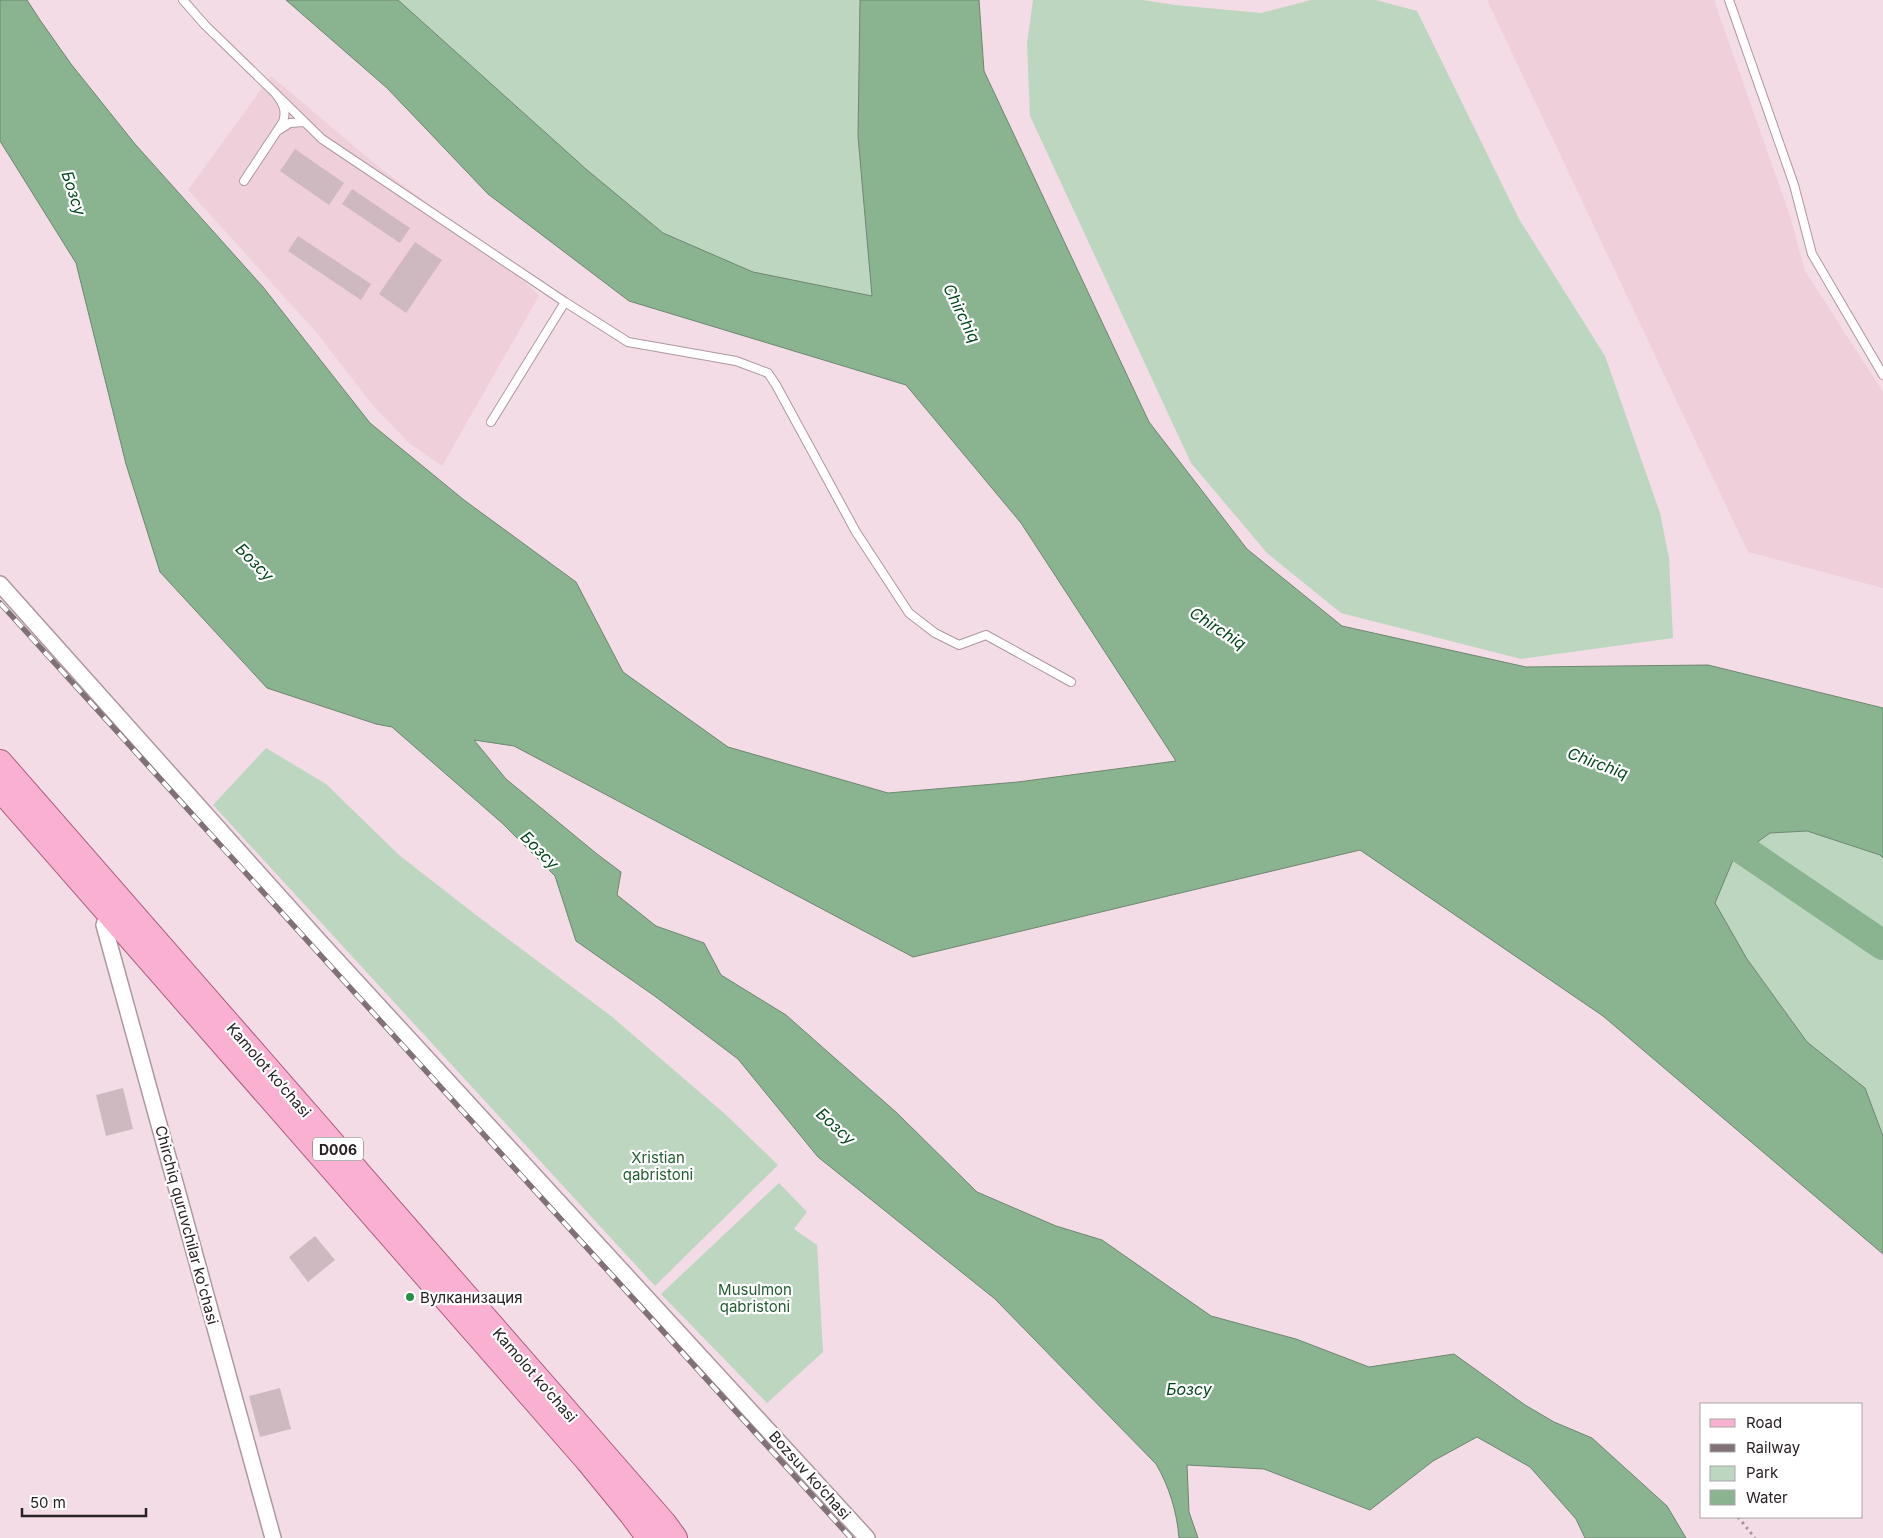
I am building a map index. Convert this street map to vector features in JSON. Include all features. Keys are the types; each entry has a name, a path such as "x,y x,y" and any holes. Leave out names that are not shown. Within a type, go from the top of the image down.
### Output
{"main road":[{"name":"Kamolot ko‘chasi","path":"0,762 664,1523 674,1538"},
{"name":"D006","path":"0,789 587,1460 649,1538"}],"street":[{"name":"Bozsuv ko‘chasi","path":"0,584 340,963 868,1538"},
{"name":"Chirchiq quruvchilar ko'chasi","path":"108,913 104,925 273,1538"}],"lane":[{"path":"183,0 205,25 322,139 565,302 628,342 736,361 768,374 776,385 856,532 910,613 935,633 959,645 986,635 1072,682"},
{"path":"1729,0 1794,184 1812,254 1883,375"},
{"path":"244,181 283,122 285,109 275,93"},
{"path":"278,131 290,123 304,122"},
{"path":"491,422 565,302"}],"path":[{"path":"1739,1518 1755,1538"}],"shaded area":[{"path":"1487,0 1714,0 1789,213 1805,271 1883,392 1883,588 1748,552"},
{"path":"271,76 380,168 500,257 539,296 442,466 409,443 371,403 316,332 188,190"}],"green space":[{"path":"398,0 860,0 858,136 872,296 753,272 663,233 587,170"},
{"path":"1033,0 1143,0 1261,13 1311,0 1376,0 1417,11 1519,219 1605,356 1660,513 1669,558 1673,638 1521,659 1341,613 1267,553 1191,463 1030,116 1027,44"},
{"name":"Xristian qabristoni","path":"266,748 326,784 399,855 611,1016 725,1114 778,1165 655,1286 213,805"},
{"path":"1807,831 1880,855 1883,858 1883,1136 1865,1088 1807,1042 1747,959 1715,903 1733,860 1770,833"},
{"name":"Musulmon qabristoni","path":"779,1183 807,1212 794,1229 817,1245 823,1352 767,1403 661,1294"}],"water":[{"name":"Бозсу","path":"0,0 27,0 71,64 135,144 263,287 370,423 464,500 576,582 623,672 728,747 888,793 1018,782 1176,761 1021,523 906,385 629,301 488,194 387,88 286,0 398,0 587,170 663,233 753,272 872,296 858,136 860,0 979,0 984,71 1149,422 1247,549 1342,626 1526,667 1708,665 1883,708 1883,858 1880,855 1807,831 1770,833 1733,860 1715,903 1747,959 1807,1042 1865,1088 1883,1136 1883,1254 1603,1016 1360,850 913,957 514,746 474,740 506,779 621,872 617,895 656,926 704,943 721,975 786,1015 897,1113 977,1192 1056,1226 1102,1240 1211,1316 1296,1339 1369,1367 1454,1354 1525,1405 1554,1422 1592,1438 1667,1506 1686,1538 1585,1538 1576,1519 1530,1467 1477,1437 1433,1461 1370,1510 1264,1469 1187,1465 1189,1512 1198,1538 1179,1538 1172,1500 1156,1464 995,1299 818,1157 738,1059 656,997 576,941 555,876 502,823 392,727 376,724 267,688 160,572 126,464 76,263 0,141"}],"building":[{"path":"295,149 344,183 329,205 280,171"},
{"path":"352,189 410,228 400,243 342,204"},
{"path":"298,236 371,284 361,300 288,251"},
{"path":"415,242 442,260 406,313 379,294"},
{"path":"123,1088 133,1129 106,1136 96,1095"},
{"path":"315,1236 335,1260 308,1282 289,1257"},
{"path":"280,1388 291,1429 260,1437 249,1396"}],"waterway":[{"name":"Chirchiq","path":"1711,828 1883,945"}],"railway":[{"path":"0,603 851,1538"}],"place":[{"name":"Вулканизация","path":"410,1297"}]}
